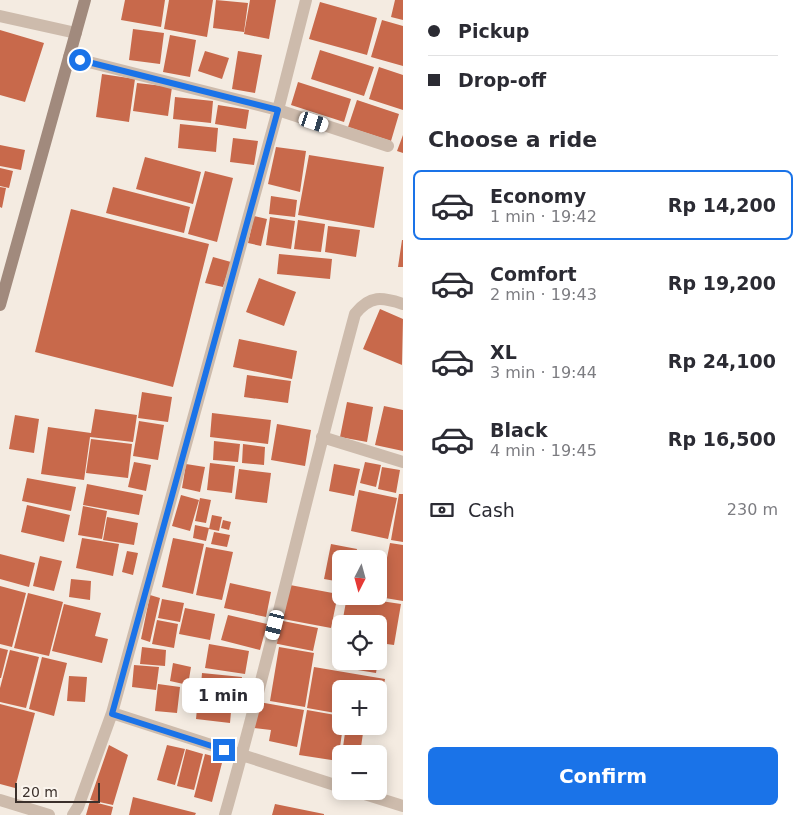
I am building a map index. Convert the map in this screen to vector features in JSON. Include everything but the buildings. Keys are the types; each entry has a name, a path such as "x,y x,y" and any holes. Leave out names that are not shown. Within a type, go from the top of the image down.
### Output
{"main road":[{"path":"0,304 85,0"}],"street":[{"path":"72,815 78,807 112,714 278,110 306,0"},
{"path":"0,16 76,33"},
{"path":"69,57 278,110 388,146"},
{"path":"226,815 355,314 362,306 372,300 382,299 403,304"},
{"path":"322,437 403,462"},
{"path":"112,714 332,784"},
{"path":"0,800 49,815"},
{"path":"384,800 403,806"}],"route":[{"path":"80,60 278,110 112,714 224,750"}]}
